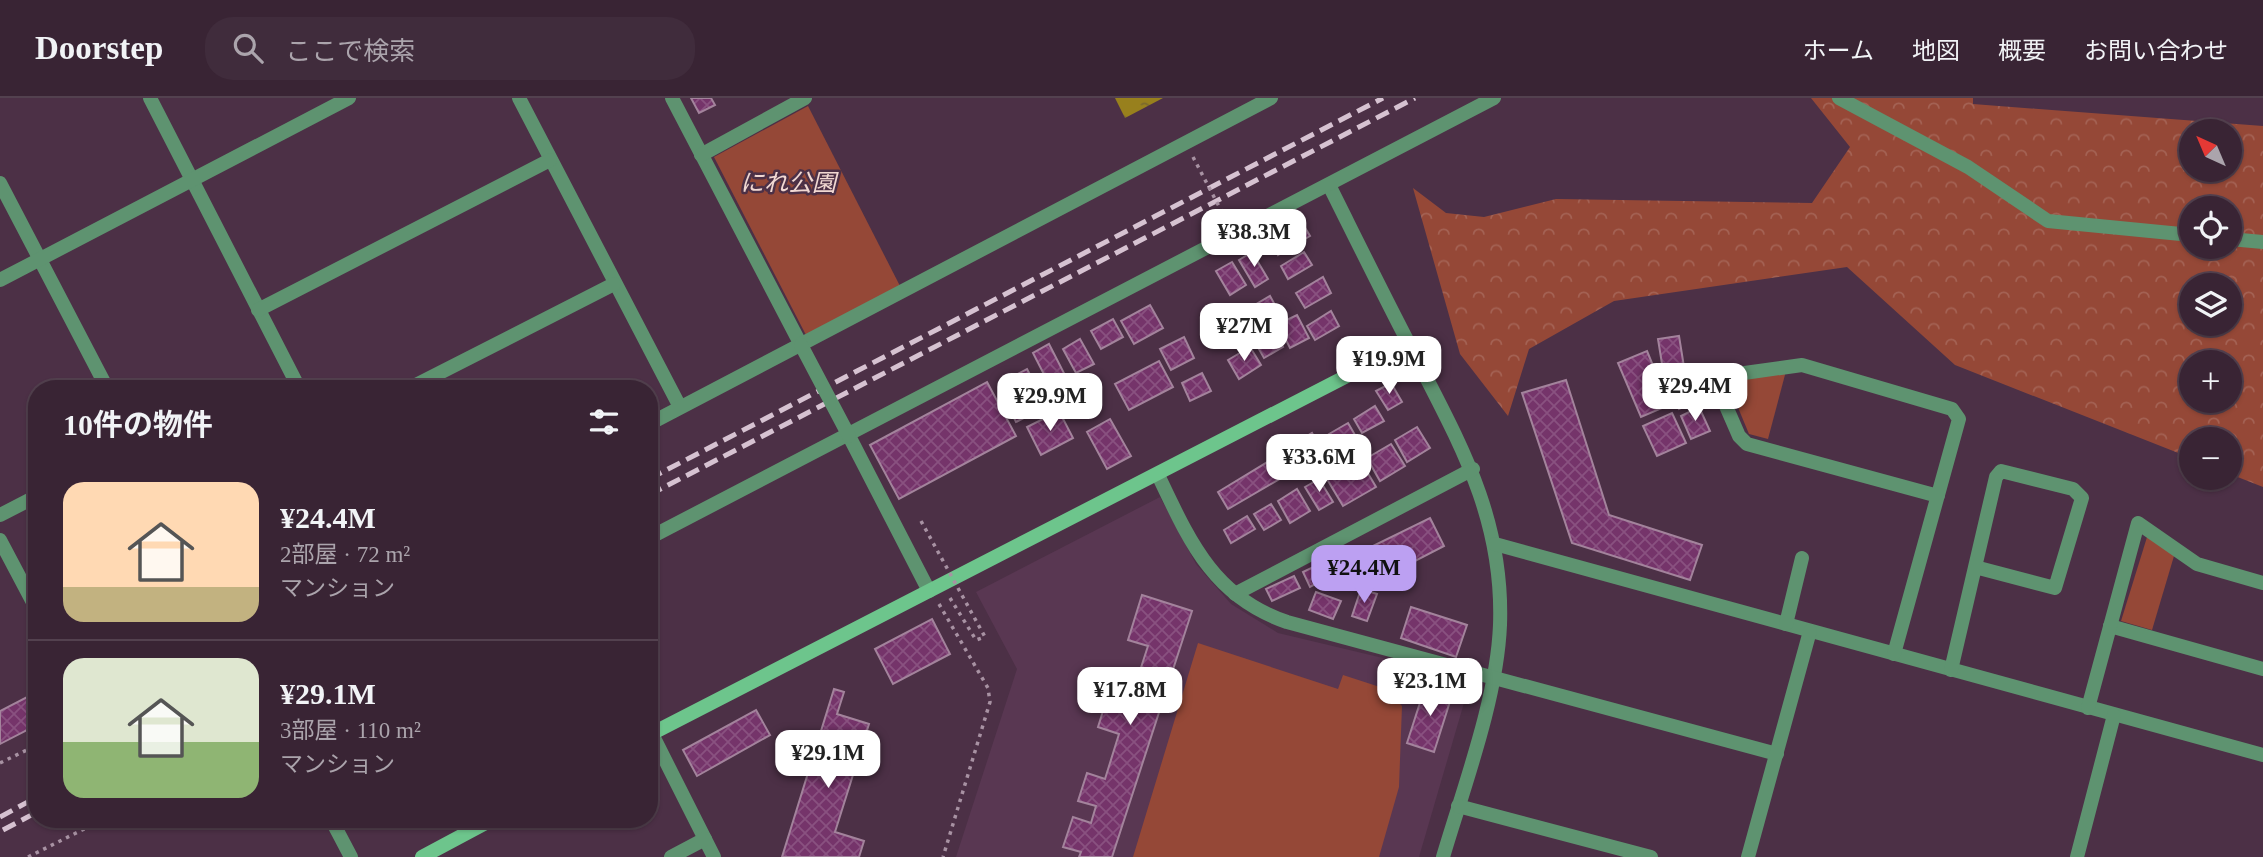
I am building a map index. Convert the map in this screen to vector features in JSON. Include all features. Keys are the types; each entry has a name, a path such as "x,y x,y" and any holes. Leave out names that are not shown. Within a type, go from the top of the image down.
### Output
{"street":[{"path":"150,98 295,380"},
{"path":"0,280 349,98"},
{"path":"519,98 680,407"},
{"path":"672,98 929,592"},
{"path":"658,419 1271,98"},
{"path":"658,533 1494,98"},
{"path":"1839,98 1968,167 2048,221 2179,234"},
{"path":"701,155 801,99"},
{"path":"258,310 550,160"},
{"path":"0,183 103,380"},
{"path":"1329,185 1457,434 1473,469 1495,544 1500,617 1494,678 1443,857"},
{"path":"2242,240 2263,242"},
{"path":"426,380 614,284"},
{"path":"658,731 1409,344"},
{"path":"1894,654 1938,496 1959,419 1952,409 1802,365 1730,375 1719,385 1718,390 1738,436 1746,444 1938,496"},
{"path":"1235,594 1473,469"},
{"path":"1951,670 1975,567 1996,477 2001,471 2073,489 2082,498 2055,588 1975,567"},
{"path":"1158,475 1198,555 1235,594 1254,608 1287,622 1777,754"},
{"path":"0,515 28,501"},
{"path":"2088,708 2138,523 2197,564 2263,583"},
{"path":"0,540 28,593"},
{"path":"1495,544 2263,755"},
{"path":"1786,624 1802,558"},
{"path":"2110,626 2263,669"},
{"path":"1748,857 1810,631"},
{"path":"2077,857 2114,715"},
{"path":"658,748 714,857"},
{"path":"1458,806 1651,857"},
{"path":"336,828 351,857"},
{"path":"422,857 476,828"},
{"path":"671,857 705,839"}],"path":[{"path":"1193,157 1233,233"},
{"path":"921,521 985,637 976,640 950,598"},
{"path":"939,604 988,688 990,702 943,857"},
{"path":"0,763 28,749"},
{"path":"28,857 86,828"}],"shaded area":[{"path":"1160,497 1196,564 1231,604 1278,633 1471,679 1419,857 956,857 1017,669 976,592"}],"green space":[{"path":"1811,98 1973,98 1973,104 2179,120 2179,182 2242,182 2242,124 2263,126 2263,487 2242,479 2242,427 2179,427 2179,453 1955,365 1847,267 1614,301 1529,349 1508,416 1460,354 1413,188 1446,213 1484,217 1556,199 1812,203 1850,147"},
{"name":"にれ公園","path":"808,106 900,286 806,335 714,157"},
{"path":"1786,371 1768,439 1749,434 1732,393 1739,379"},
{"path":"2148,534 2174,556 2152,630 2121,621"},
{"path":"1198,643 1338,689 1343,675 1386,689 1402,706 1399,787 1379,857 1133,857"}],"water":[{"path":"1115,98 1163,98 1125,118"}],"building":[{"path":"691,98 711,98 715,105 699,113"},
{"path":"1298,216 1310,236 1278,255 1267,235"},
{"path":"1252,252 1268,279 1255,287 1239,260"},
{"path":"1304,252 1312,265 1288,279 1281,266"},
{"path":"1232,262 1246,285 1230,295 1216,271"},
{"path":"1323,277 1331,293 1305,308 1296,293"},
{"path":"1270,296 1276,307 1247,324 1241,313"},
{"path":"1150,305 1163,328 1134,344 1121,321"},
{"path":"1331,311 1339,326 1315,340 1307,326"},
{"path":"1231,313 1242,332 1219,344 1209,325"},
{"path":"1297,315 1309,338 1290,348 1278,324"},
{"path":"1113,319 1123,337 1101,349 1091,331"},
{"path":"1271,327 1283,347 1264,358 1252,337"},
{"path":"1679,336 1684,367 1663,370 1658,339"},
{"path":"1184,337 1194,358 1171,370 1160,349"},
{"path":"1080,339 1094,364 1076,373 1063,349"},
{"path":"1049,344 1068,381 1052,390 1033,353"},
{"path":"1250,347 1261,365 1239,379 1228,360"},
{"path":"1647,351 1669,405 1641,417 1618,363"},
{"path":"1159,361 1173,387 1129,410 1115,384"},
{"path":"1027,369 1038,390 1029,395 1037,411 1016,422 1006,402 1014,397 1006,380"},
{"path":"1202,373 1211,391 1190,401 1182,383"},
{"path":"1683,374 1695,402 1679,409 1666,382"},
{"path":"1566,380 1609,515 1702,545 1690,580 1572,543 1522,393"},
{"path":"987,382 1016,436 899,499 870,445"},
{"path":"1391,383 1402,402 1388,410 1376,391"},
{"path":"1375,406 1384,421 1362,433 1354,419"},
{"path":"1699,407 1710,431 1691,439 1681,416"},
{"path":"1059,411 1073,438 1041,455 1027,427"},
{"path":"1672,413 1686,443 1657,456 1643,426"},
{"path":"1110,419 1131,456 1107,469 1087,432"},
{"path":"1348,423 1359,442 1340,453 1329,434"},
{"path":"1417,427 1430,448 1407,462 1395,440"},
{"path":"1312,433 1323,452 1295,468 1284,450"},
{"path":"1391,444 1405,466 1380,481 1367,458"},
{"path":"1279,455 1290,473 1228,509 1218,492"},
{"path":"1360,460 1376,487 1343,506 1327,479"},
{"path":"1319,479 1333,502 1319,510 1305,487"},
{"path":"1297,489 1310,511 1290,523 1278,501"},
{"path":"1271,504 1281,520 1264,530 1254,514"},
{"path":"1247,516 1255,529 1231,543 1224,530"},
{"path":"1430,518 1444,546 1388,575 1373,546"},
{"path":"1364,552 1375,574 1359,582 1348,560"},
{"path":"1332,558 1339,572 1310,587 1303,572"},
{"path":"1294,576 1300,588 1272,601 1266,589"},
{"path":"1361,589 1377,594 1367,621 1352,616"},
{"path":"1316,592 1341,601 1333,619 1309,610"},
{"path":"1142,595 1192,611 1112,857 1079,857 1081,852 1063,847 1073,817 1091,823 1096,806 1078,801 1087,773 1105,779 1119,734 1098,727 1113,679 1135,686 1148,646 1128,640"},
{"path":"1411,607 1467,625 1456,657 1401,638"},
{"path":"932,619 950,654 893,684 875,649"},
{"path":"1426,684 1453,692 1434,752 1407,743"},
{"path":"834,689 844,692 837,714 869,724 835,832 864,841 859,857 782,857"},
{"path":"28,697 28,730 0,744 0,711"},
{"path":"756,710 770,735 697,776 683,750"}],"railway":[{"path":"658,474 1383,98"},
{"path":"658,490 1415,98"},
{"path":"0,817 28,802"},
{"path":"3,830 28,817"}]}
